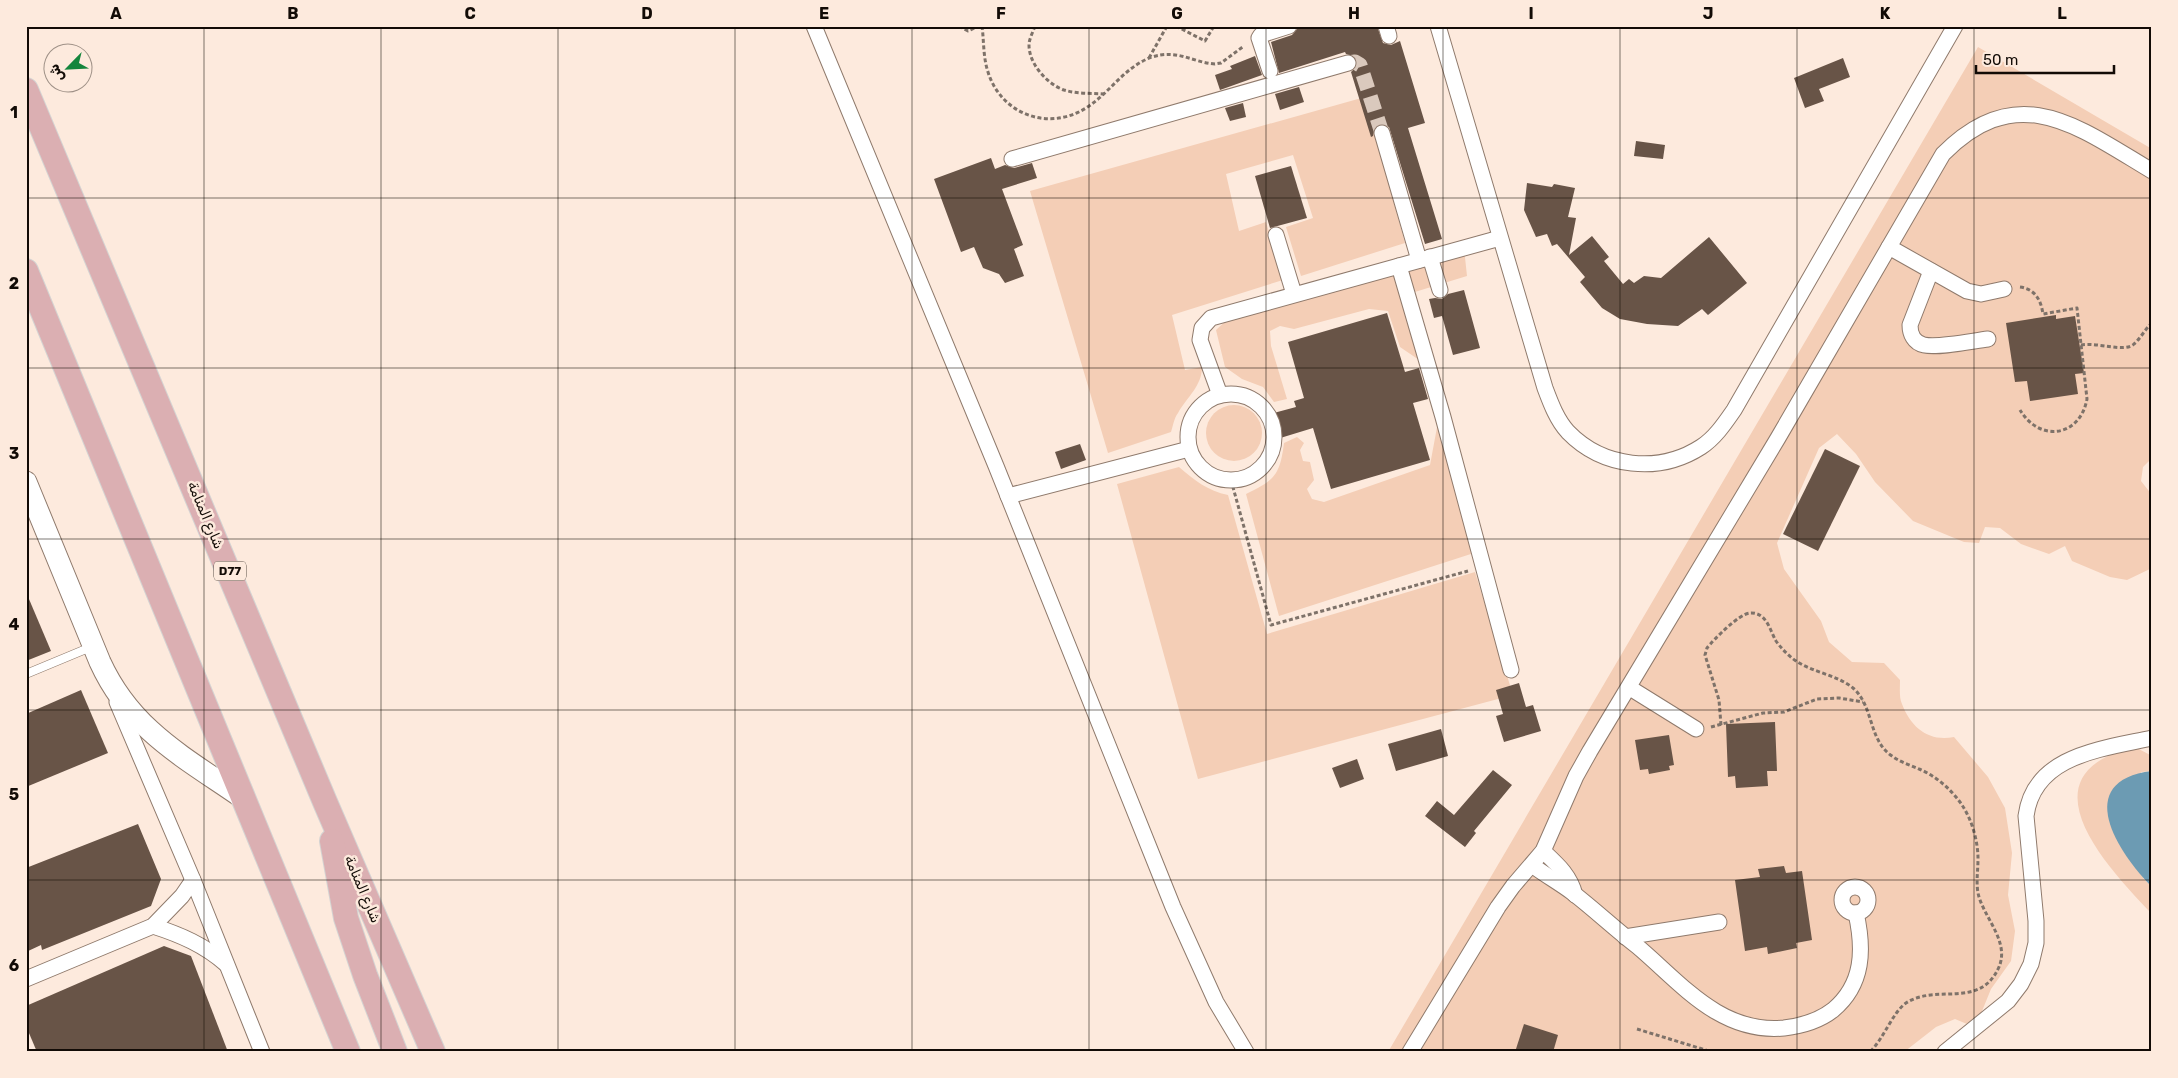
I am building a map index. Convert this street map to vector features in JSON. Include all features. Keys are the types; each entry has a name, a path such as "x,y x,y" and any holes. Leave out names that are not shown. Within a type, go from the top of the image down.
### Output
{"main road":[{"name":"شارع المنامة","path":"26,90 325,802 433,1052"},
{"path":"26,271 348,1052"},
{"path":"325,802 346,918 365,975 395,1052"}],"street":[{"path":"814,26 1008,496 1172,907 1216,1002 1246,1052"},
{"path":"1270,71 1260,42 1261,35 1289,26"},
{"path":"1438,26 1545,388 1554,411 1568,432 1586,447 1608,459 1632,464 1657,464 1680,458 1702,446 1720,430 1734,410 1955,26"},
{"path":"1012,159 1348,63"},
{"path":"1410,1052 1498,907 1543,851 1576,776 1630,688 1943,154 1958,139 1976,127 1996,119 2017,115 2032,115 2060,120 2080,128 2152,171"},
{"path":"1382,133 1425,259 1440,290"},
{"path":"1276,235 1294,294"},
{"path":"1220,395 1200,340 1202,328 1211,318 1500,238"},
{"path":"1889,247 1974,293 1981,294 2004,289"},
{"path":"1399,266 1443,418 1511,670"},
{"path":"1931,271 1910,325 1910,332 1913,338 1925,346 1988,339"},
{"path":"1232,393 1244,395 1264,409 1270,419 1274,443 1270,455 1264,465 1249,476 1231,480 1220,479 1206,472 1194,460 1189,450 1189,426 1193,416 1200,406 1209,399 1220,395 1232,393"},
{"path":"1008,496 1189,450"},
{"path":"26,482 93,646 193,880 262,1052"},
{"path":"109,683 121,701 153,735 243,798"},
{"path":"1630,688 1696,729"},
{"path":"1945,1052 2008,1001 2021,984 2031,964 2036,943 2036,921 2026,816 2028,802 2033,790 2052,769 2077,757 2152,738"},
{"path":"1543,851 1564,871 1573,886 1575,895"},
{"path":"1532,865 1575,895 1711,1010 1750,1026 1779,1028 1800,1025 1820,1018 1842,1002 1856,978 1862,952 1856,913"},
{"path":"26,979 153,926 182,896 193,880"},
{"path":"1625,937 1719,922"},
{"path":"153,926 181,935 207,948 227,964"}],"lane":[{"path":"26,674 93,646"}],"path":[{"path":"959,26 968,31 981,26 985,61 992,82 1004,100 1022,114 1045,118 1072,115 1085,109 1104,94 1124,73 1149,58 1176,54 1215,64 1221,63 1261,35"},
{"path":"1035,26 1029,45 1031,55 1047,79 1054,85 1071,92 1104,94"},
{"path":"1149,58 1167,26"},
{"path":"1176,26 1205,41 1214,26"},
{"path":"2004,289 2026,288 2035,294 2041,303 2042,314 2077,308 2087,399 2085,409 2080,418 2073,426 2053,432 2033,426 2020,410"},
{"path":"2081,345 2092,343 2120,349 2129,348 2152,323"},
{"path":"1231,480 1271,625 1483,567"},
{"path":"1721,724 1719,700 1705,655 1707,648 1741,616 1750,613 1759,615 1766,620 1776,641 1784,652 1795,660 1853,688 1864,702 1880,745 1891,756 1937,779 1963,806 1971,822 1976,840 1978,893 1983,910 1998,938 2002,952 2000,965 1993,978 1983,987 1970,993 1930,995 1905,1004 1896,1013 1884,1037 1870,1052"},
{"path":"1696,729 1763,713 1784,712 1817,699 1839,698 1864,702"},
{"path":"1638,1029 1712,1052"}],"shaded area":[{"path":"1978,47 2152,149 2152,458 2143,467 2141,481 2152,495 2152,568 2127,580 2110,577 2072,561 2065,546 2049,554 2021,544 2000,528 1985,527 1979,543 1964,542 1913,521 1875,482 1856,454 1837,434 1819,448 1777,543 1784,569 1821,621 1829,642 1852,662 1884,663 1900,680 1901,702 1910,720 1929,735 1945,738 1954,737 1988,777 2005,808 2012,853 2008,895 2015,931 2011,961 1991,989 1980,1016 1967,1024 1955,1019 1936,1027 1904,1052 1388,1052"},
{"path":"1365,97 1405,243 1301,276 1286,227 1313,218 1293,155 1226,174 1239,231 1266,222 1283,280 1172,315 1185,370 1202,367 1200,380 1177,415 1171,432 1108,453 1030,191"},
{"path":"1464,248 1467,276 1405,295 1425,364 1400,347 1388,311 1369,309 1294,329 1280,326 1270,331 1271,346 1287,399 1274,402 1263,387 1242,379 1225,367 1216,330 1232,315"},
{"path":"1234,405 1245,407 1254,413 1260,422 1262,433 1260,444 1254,453 1245,459 1234,461 1223,459 1214,453 1208,444 1206,433 1208,422 1214,413 1223,407"},
{"path":"1438,422 1474,553 1279,616 1246,494 1264,485 1278,470 1284,443 1297,437 1304,443 1300,450 1303,461 1310,462 1314,480 1307,489 1312,499 1324,502 1430,465"},
{"path":"1179,467 1214,491 1228,495 1267,634 1475,572 1513,695 1198,779 1117,484"},
{"path":"2135,747 2152,756 2152,771 2141,772 2143,878 2152,887 2152,914 2114,872 2096,848 2083,823 2078,799 2082,778 2101,760"}],"water":[{"path":"2152,771 2152,887 2126,856 2116,838 2109,820 2107,803 2113,789 2127,777"}],"building":[{"path":"1302,26 1377,26 1383,43 1391,45 1400,41 1425,123 1408,128 1442,239 1425,244 1389,127 1379,124 1375,127 1371,137 1351,72 1357,66 1355,57 1345,52 1279,73 1271,42 1292,35"},
{"path":"1255,56 1262,75 1220,90 1215,75 1232,69 1230,66"},
{"path":"1843,58 1850,77 1819,89 1824,101 1805,108 1794,78"},
{"path":"1299,87 1304,102 1280,110 1275,94"},
{"path":"1243,103 1246,117 1230,121 1225,108"},
{"path":"1636,141 1665,145 1663,159 1634,156"},
{"path":"991,158 995,169 1005,165 1014,168 1032,163 1037,178 1002,189 1023,245 1014,249 1024,276 1005,283 999,274 983,268 974,247 961,252 934,179"},
{"path":"1291,166 1307,218 1270,228 1255,176"},
{"path":"1527,183 1552,187 1554,184 1575,188 1568,217 1576,218 1569,255 1592,236 1609,257 1604,261 1623,284 1629,279 1634,283 1644,276 1661,278 1709,237 1747,283 1708,315 1702,309 1678,326 1647,324 1620,319 1602,308 1580,282 1585,277 1557,244 1552,246 1547,234 1536,237 1524,210"},
{"path":"1464,290 1480,348 1453,355 1442,316 1434,318 1429,299 1442,299 1448,294"},
{"path":"1387,313 1405,372 1419,368 1428,399 1413,403 1430,460 1331,489 1313,428 1277,439 1270,414 1296,407 1294,401 1304,398 1288,342"},
{"path":"2056,315 2056,319 2075,316 2084,373 2075,374 2078,394 2030,401 2027,381 2015,382 2006,323"},
{"path":"1080,444 1086,460 1061,469 1055,452"},
{"path":"1825,449 1860,466 1818,551 1783,534"},
{"path":"26,592 51,651 26,661"},
{"path":"1519,683 1526,707 1533,705 1541,731 1504,742 1496,716 1503,714 1496,690"},
{"path":"81,690 108,753 26,787 26,714"},
{"path":"1775,722 1777,771 1767,771 1768,786 1736,788 1735,776 1728,777 1726,724"},
{"path":"1441,729 1448,756 1396,771 1388,744"},
{"path":"1669,735 1674,765 1669,766 1670,770 1649,774 1648,769 1640,770 1635,740"},
{"path":"1357,759 1364,779 1340,788 1332,768"},
{"path":"1493,770 1512,785 1474,831 1476,833 1465,847 1425,816 1437,801 1454,815"},
{"path":"138,824 161,879 151,906 42,950 41,945 26,952 26,868"},
{"path":"1784,866 1786,873 1802,871 1812,940 1796,943 1797,948 1768,954 1767,947 1745,951 1735,880 1760,877 1758,869"},
{"path":"164,946 191,956 228,1052 37,1052 26,1026 26,1006"},
{"path":"1524,1024 1558,1035 1553,1052 1515,1052"}],"tunnel":[{"path":"1348,63 1355,62 1360,65 1382,133"}]}
